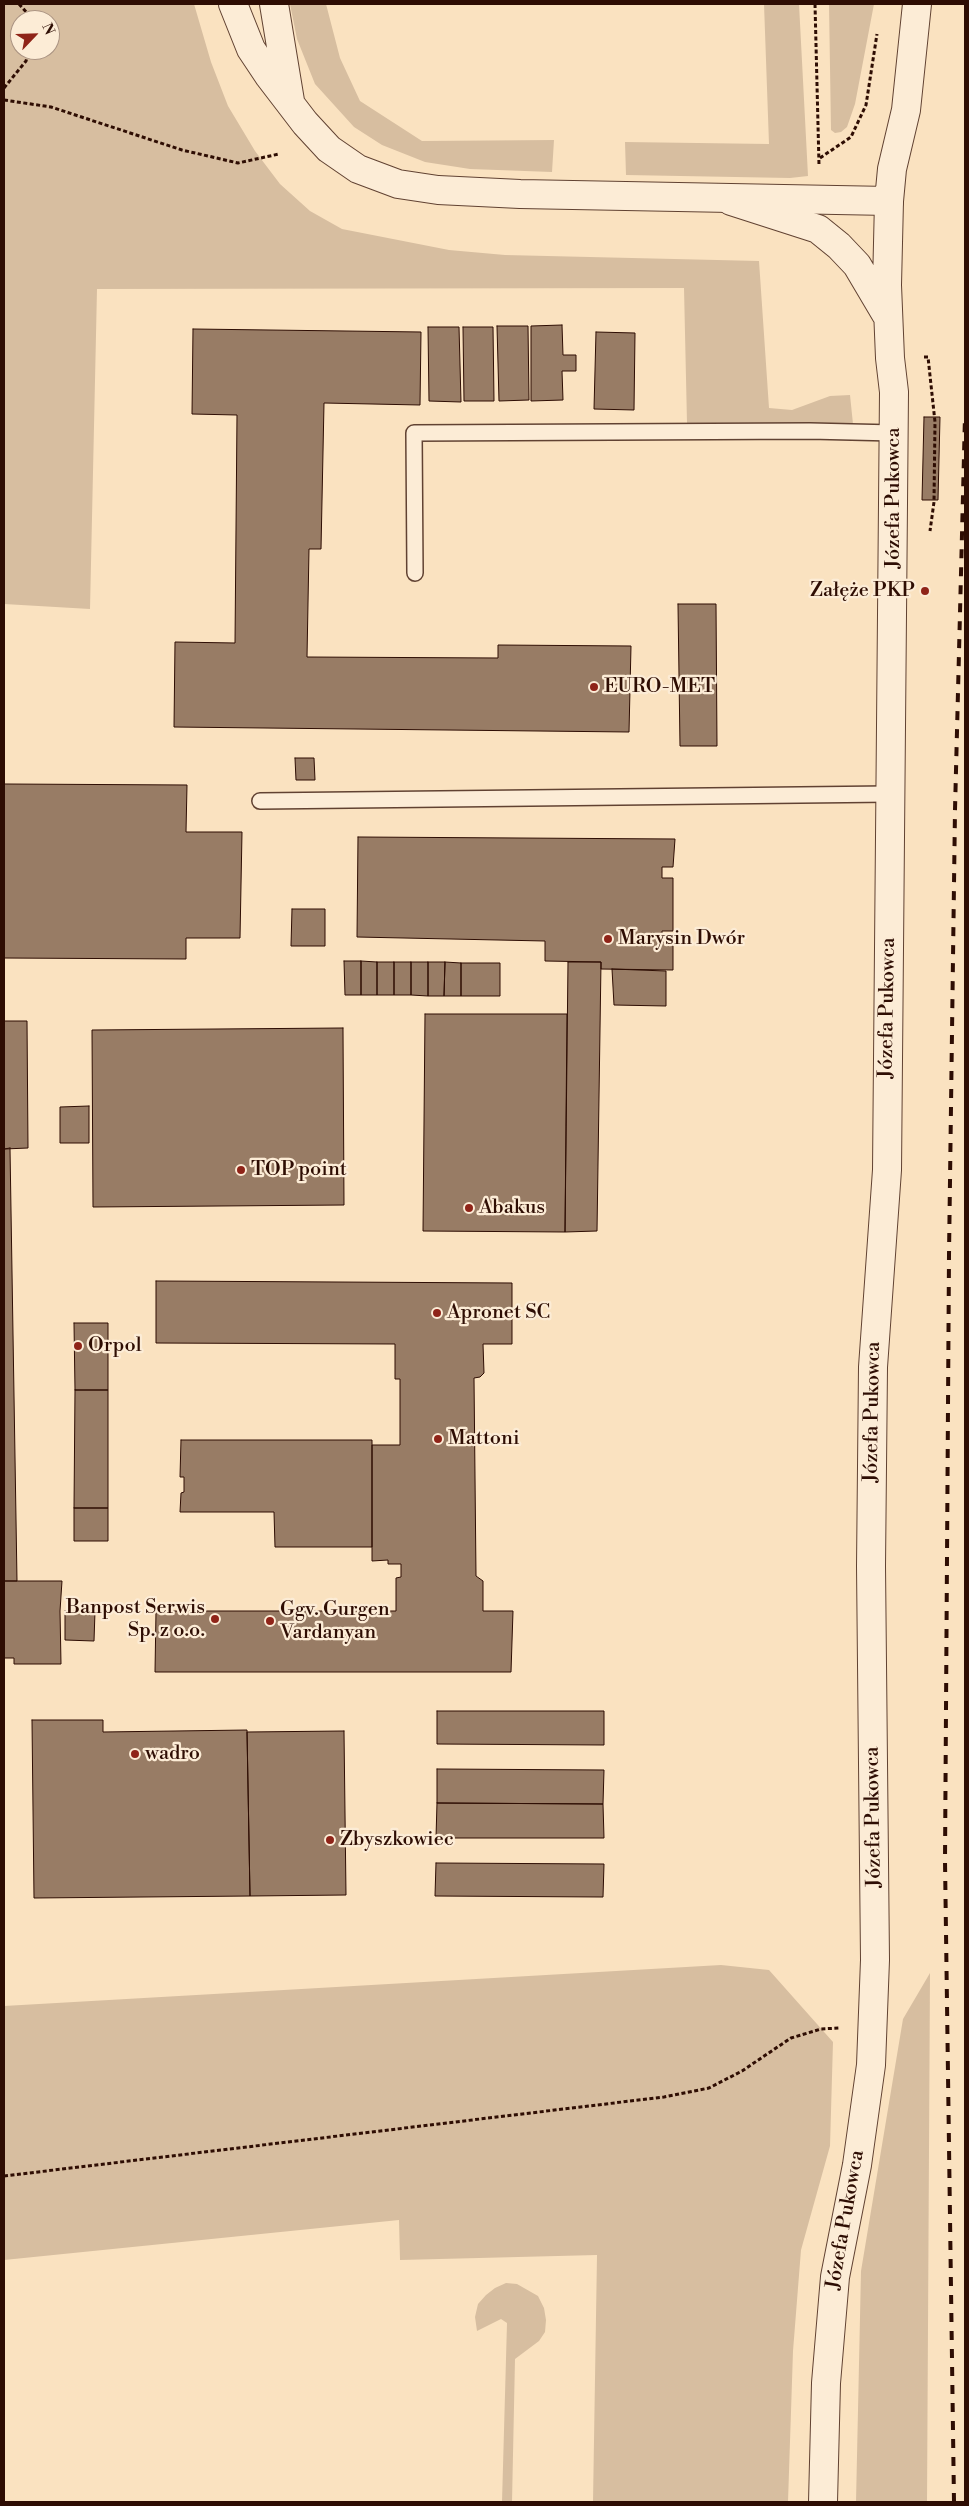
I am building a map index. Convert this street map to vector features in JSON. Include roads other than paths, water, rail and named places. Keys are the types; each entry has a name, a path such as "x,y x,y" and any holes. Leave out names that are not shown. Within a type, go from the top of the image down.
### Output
{"street":[{"path":"234,4 251,49 305,124 329,149 358,169 398,184 438,190 475,192 889,201"},
{"path":"274,4 290,101"},
{"name":"Józefa Pukowca","path":"823,2502 826,2383 834,2277 857,2164 871,2065 875,1970 870,1566 872,1367 887,1170 894,433 894,392 887,285 889,201 892,170 906,110 917,4"},
{"name":"Józefa Pukowca","path":"722,198 818,229 839,246 857,265 888,319"}],"lane":[{"path":"415,573 414,433 800,431 894,433"},
{"path":"260,801 890,794"}],"railway":[{"path":"954,2502 945,1861 949,1255 955,810 965,416"}],"place":[{"name":"Załęże PKP","path":"925,591"},
{"name":"EURO-MET","path":"594,687"},
{"name":"Marysin Dwór","path":"608,939"},
{"name":"TOP point","path":"241,1170"},
{"name":"Abakus","path":"469,1208"},
{"name":"Apronet SC","path":"437,1313"},
{"name":"Orpol","path":"78,1346"},
{"name":"Mattoni","path":"438,1439"},
{"name":"Banpost Serwis Sp. z o.o.","path":"215,1619"},
{"name":"Ggv. Gurgen Vardanyan","path":"270,1621"},
{"name":"wadro","path":"135,1754"},
{"name":"Zbyszkowiec","path":"330,1840"}]}
